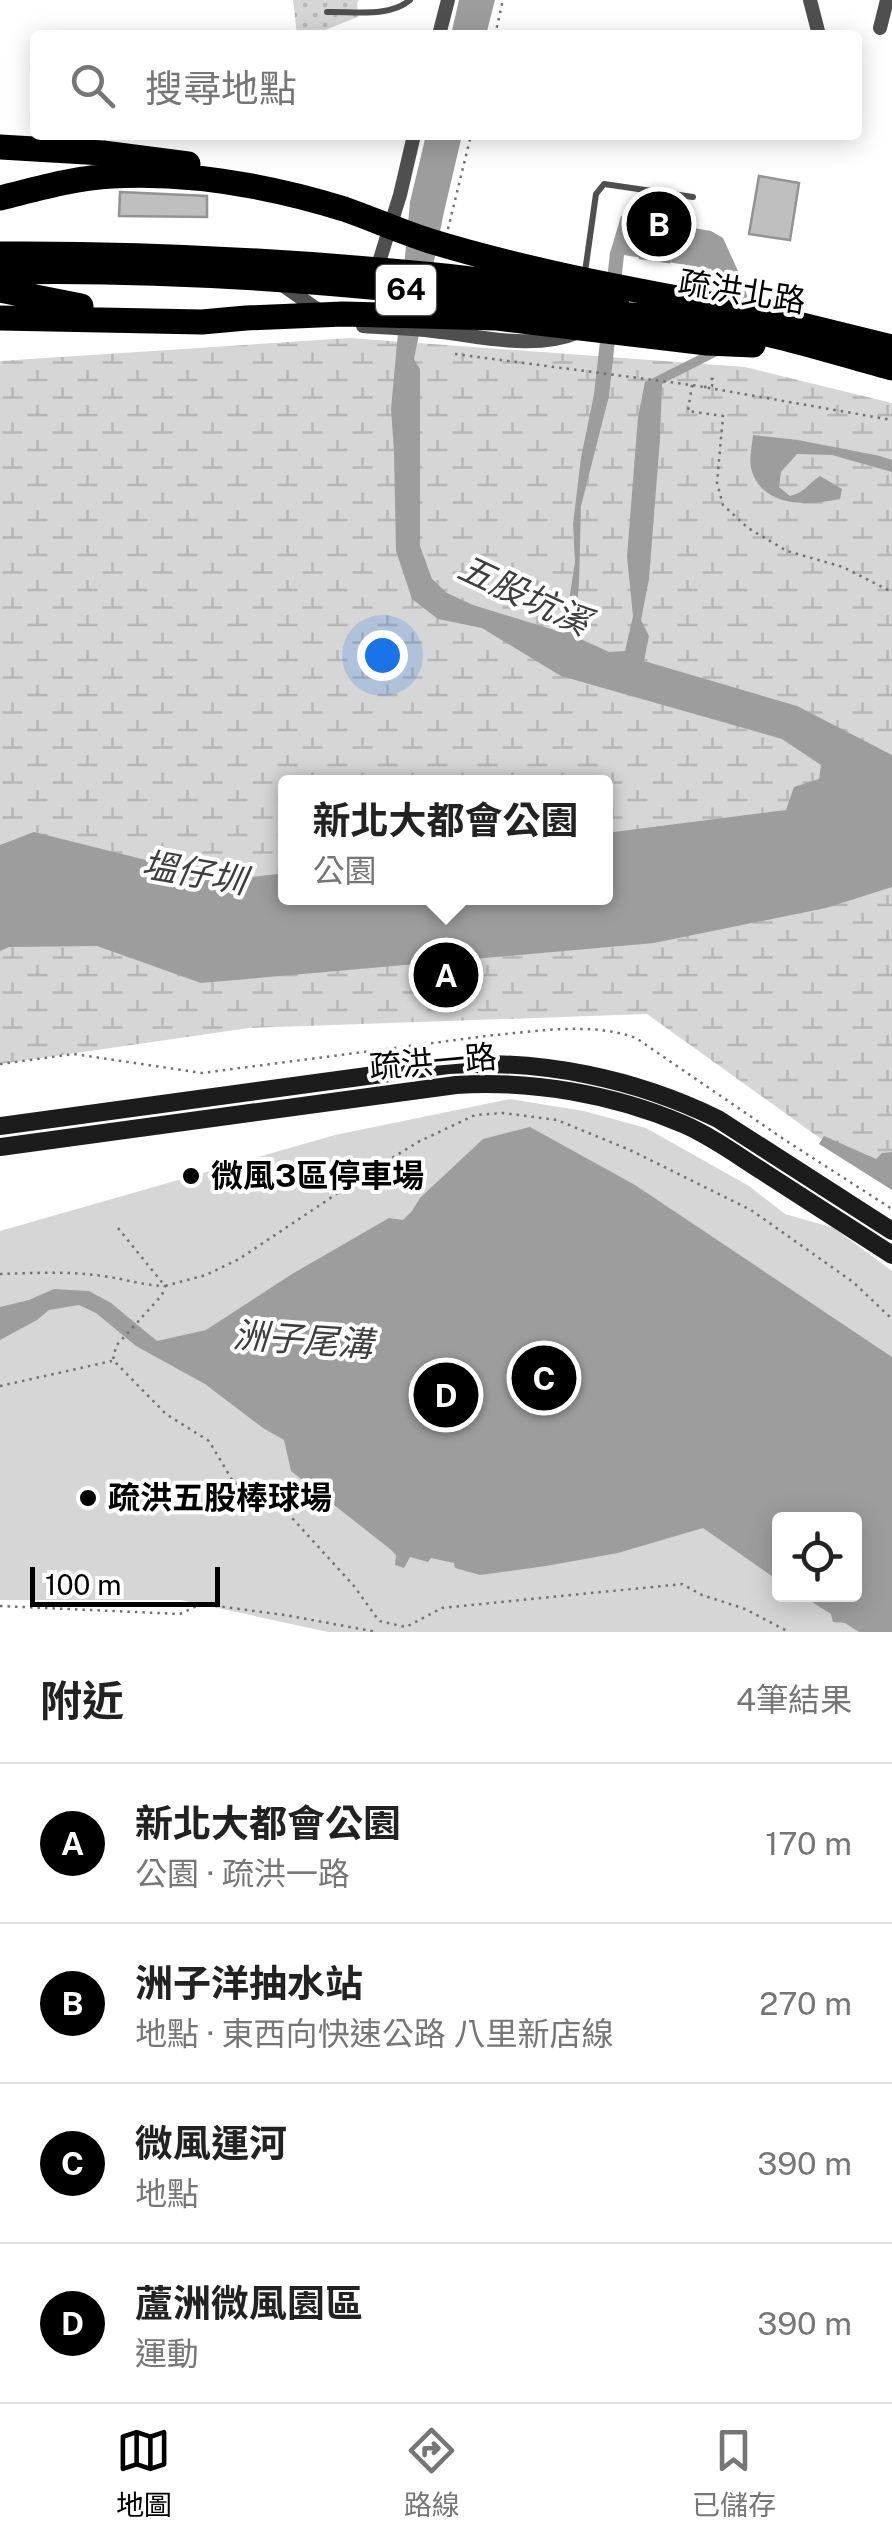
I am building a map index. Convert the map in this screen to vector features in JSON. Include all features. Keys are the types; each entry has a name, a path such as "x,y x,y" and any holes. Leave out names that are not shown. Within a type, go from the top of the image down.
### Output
{"highway":[{"path":"0,147 103,152 217,171 496,258 749,312"},
{"path":"0,198 110,176 196,178 274,190"},
{"name":"64","path":"0,257 186,256 315,264 524,285 749,312 892,348"},
{"name":"64","path":"0,272 182,273 446,294 712,323 892,368"},
{"path":"0,290 78,306 246,318"},
{"path":"0,318 202,322 343,314 497,318 707,342 808,345"}],"street":[{"path":"440,30 448,0"},
{"path":"810,0 818,30"},
{"path":"885,25 887,0"},
{"path":"0,257 256,266 376,275 413,140"},
{"name":"疏洪北路","path":"446,240 437,282 636,304 798,328 892,348"},
{"path":"256,266 328,319 362,326 523,341 560,340 636,304"},
{"path":"326,316 328,272"},
{"path":"523,341 528,294"},
{"path":"577,333 581,298"},
{"name":"疏洪一路","path":"0,1126 448,1065 526,1064 604,1078 694,1107 892,1231"},
{"name":"疏洪一路","path":"0,1147 456,1085 530,1086 634,1107 683,1124 892,1256"}],"lane":[{"path":"327,12 391,10 410,0"},
{"path":"581,298 596,194 604,184 694,197"}],"path":[{"path":"496,30 503,0"},
{"path":"446,240 470,140"},
{"path":"455,354 712,386 713,380 706,378"},
{"path":"692,385 688,411 722,416 717,483 723,504 748,528 787,551 843,567 892,592"},
{"path":"704,386 892,420"},
{"path":"0,1274 103,1276 139,1285 165,1286 206,1275 240,1259 418,1142 475,1115 503,1113 557,1120 630,1150 751,1210 853,1282 892,1319"},
{"path":"118,1228 165,1286"},
{"path":"113,1360 116,1346 162,1296 165,1286"},
{"path":"0,1386 113,1360"},
{"path":"113,1360 166,1414 209,1441 234,1483 277,1504 293,1519 354,1586 379,1621 407,1630 442,1608 682,1584 789,1632"},
{"path":"0,1606 180,1614 201,1604 377,1632"}],"green space":[{"path":"293,0 359,0 358,17 325,30 296,30"},
{"path":"350,338 745,367 892,403 892,1190 647,1014 249,1028 0,1064 0,361"},
{"path":"510,1099 584,1111 646,1128 749,1186 785,1214 834,1228 892,1271 892,1632 328,1632 181,1600 0,1600 0,1231 335,1135"}],"water":[{"path":"459,0 495,0 487,30 452,30"},
{"name":"塭仔圳","path":"425,140 461,140 414,359 420,369 420,546 432,579 447,593 564,633 575,562 573,524 581,458 594,394 610,253 621,216 711,231 723,238 743,282 749,309 737,346 662,384 649,579 641,620 649,636 644,661 797,706 892,755 892,887 826,908 654,943 201,983 97,946 9,947 0,951 0,845 34,832 226,880 278,874 278,905 613,905 613,832 786,810 794,787 819,779 821,765 782,739 561,676 482,628 438,619 412,599 396,551 391,409 410,202","holes":["624,255 711,269 719,277 733,314 727,341 645,382 638,417 627,557 633,616 625,651 609,652 574,636 581,506 609,396"]},
{"path":"753,435 880,456 892,460 892,472 832,455 797,454 781,472 779,487 790,496 820,476 842,489 840,499 814,503 787,501 765,491 756,481 750,464"},
{"name":"洲子尾溝","path":"530,1127 635,1185 892,1357 892,1632 859,1632 845,1623 833,1622 831,1614 812,1602 862,1602 862,1512 772,1512 772,1576 703,1528 618,1553 480,1575 431,1558 428,1562 410,1557 404,1568 395,1565 396,1555 390,1549 291,1471 284,1440 205,1384 136,1346 96,1313 79,1305 49,1310 0,1340 0,1307 54,1289 89,1291 111,1303 157,1341 206,1330 389,1218 403,1220 420,1198 483,1139"},
{"path":"824,1136 876,1159 882,1153 892,1152 892,1190 819,1144"}],"building":[{"path":"759,176 799,183 790,240 749,234"},
{"path":"120,192 207,196 207,217 119,216"},
{"path":"648,197 678,202 669,262 640,258"}],"place":[{"name":"洲子洋抽水站","path":"659,224"},
{"name":"新北大都會公園","path":"446,975"},
{"name":"微風3區停車場","path":"191,1176"},
{"name":"微風運河","path":"544,1378"},
{"name":"蘆洲微風園區","path":"446,1395"},
{"name":"疏洪五股棒球場","path":"88,1498"}],"water label":[{"name":"五股坑溪","path":"524,595"}]}
